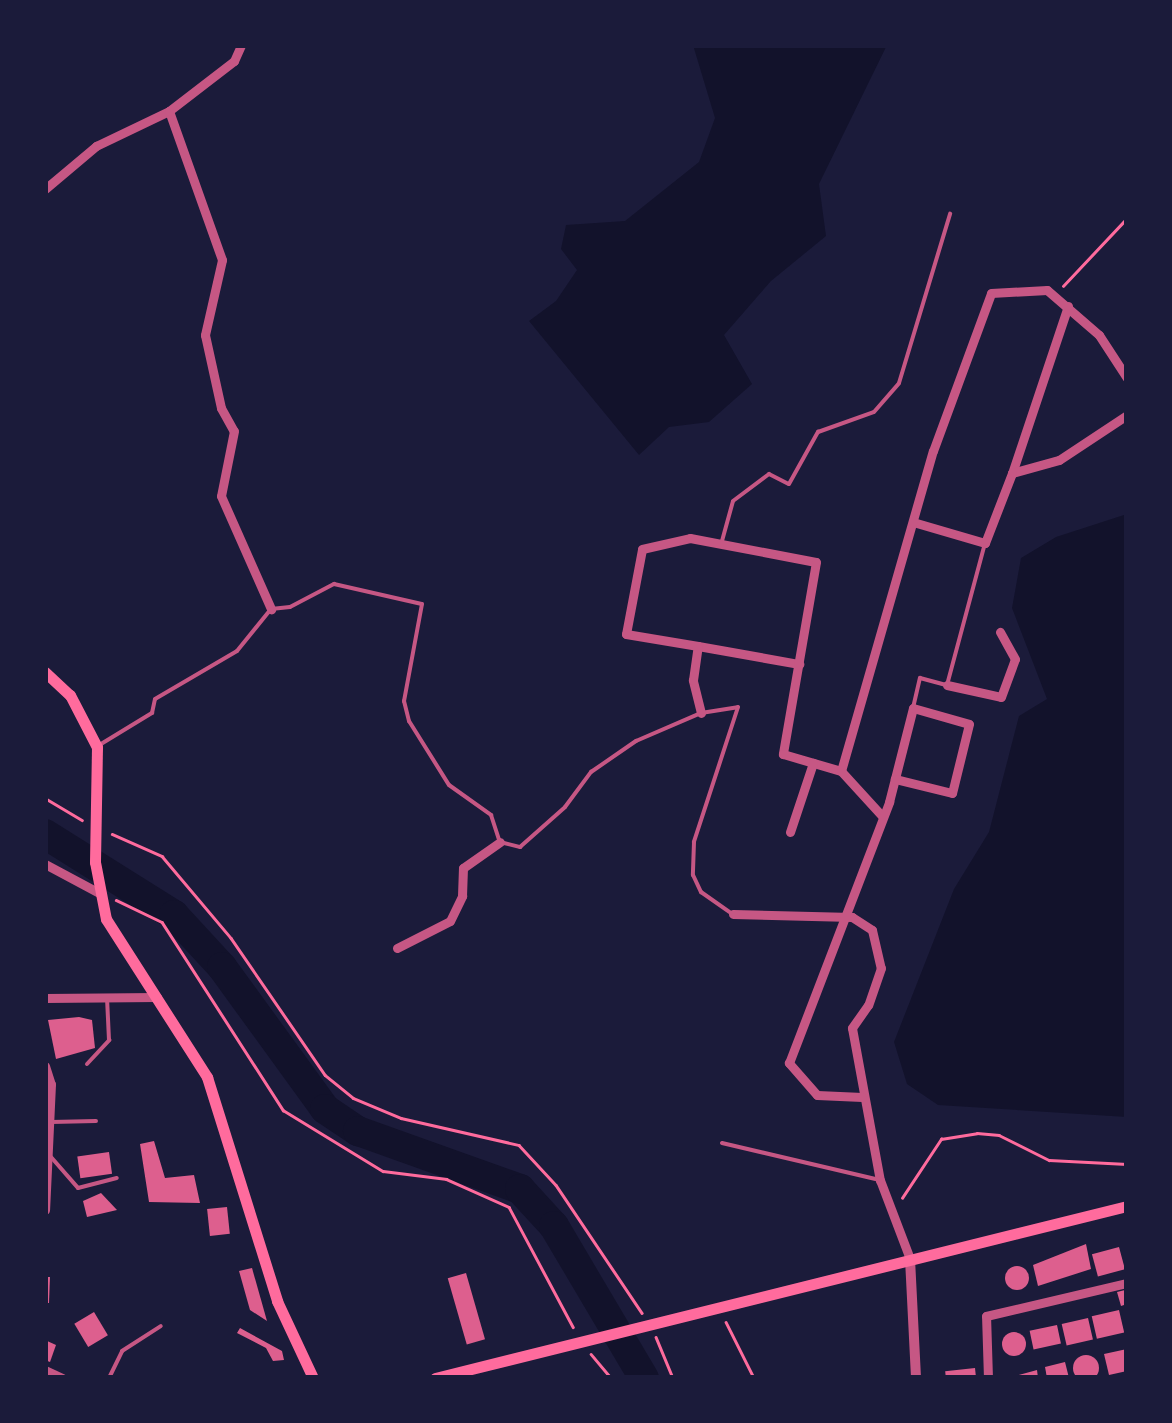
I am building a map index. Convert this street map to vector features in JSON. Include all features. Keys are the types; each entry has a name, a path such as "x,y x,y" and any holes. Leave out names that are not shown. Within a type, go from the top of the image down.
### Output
{"main road":[{"path":"45,672 70,696 97,747 99,892 207,1078 278,1301 313,1378"},
{"path":"435,1378 1127,1206"}],"street":[{"path":"45,189 96,146 169,111 234,61 241,45"},
{"path":"169,111 222,260 205,335 220,408 234,431 221,496 271,609"},
{"path":"842,770 913,522 991,293 1047,290 1099,336 1127,378"},
{"path":"913,522 985,543 1068,306"},
{"path":"1012,473 1059,460 1127,414"},
{"path":"798,664 626,634 642,549 690,538 816,562 784,754 842,770 884,817"},
{"path":"947,685 1001,697 1015,659 1000,632"},
{"path":"698,646 693,680 701,713"},
{"path":"862,1097 816,1095 789,1064 884,817 913,708 968,724 952,792 895,779"},
{"path":"790,832 814,763"},
{"path":"398,948 450,921 462,896 463,868 500,842"},
{"path":"45,864 99,892"},
{"path":"733,914 845,917 872,930 880,949 868,1005 852,1028 880,1180 895,1208 910,1260 916,1378"},
{"path":"45,998 161,998"},
{"path":"45,1066 50,1122 45,1210"},
{"path":"988,1378 986,1316 1127,1283"},
{"path":"45,1370 62,1378"}],"lane":[{"path":"721,546 733,501 770,474 789,484 818,432 874,412 899,383 912,360 950,214"},
{"path":"913,708 920,678 947,685 985,543"},
{"path":"97,747 152,714 156,699 237,651 271,609 290,608 334,584 422,604 404,701 409,720 449,785 492,815 500,842 520,848 565,808 591,772 636,741 701,713 738,707 694,842 692,875 701,892 733,914"},
{"path":"87,1064 108,1040 107,997"},
{"path":"50,1122 96,1121"},
{"path":"722,1143 880,1180"},
{"path":"47,1155 78,1188 116,1178"},
{"path":"109,1378 122,1351 161,1326"}],"path":[{"path":"1054,296 1127,218"},
{"path":"45,798 96,832 162,856 232,938 325,1075 353,1098 401,1118 519,1145 556,1184 674,1378"},
{"path":"99,892 142,908 162,922 283,1110 383,1171 446,1179 509,1207 611,1378"},
{"path":"895,1208 941,1139 999,1134 1049,1160 1127,1164"},
{"path":"723,1306 730,1340 754,1378"}],"shaded area":[{"path":"693,45 887,45 819,184 826,236 771,281 724,335 752,384 709,422 669,427 639,455 529,321 556,301 577,270 561,249 566,225 625,221 699,162 715,118"},
{"path":"1127,514 1127,1117 938,1105 907,1084 894,1042 954,889 989,832 1019,716 1047,699 1012,608 1021,558 1056,537"}],"building":[{"path":"48,1020 92,1020 95,1048 56,1059"},
{"path":"154,1141 165,1178 194,1175 200,1203 149,1202 140,1144"},
{"path":"109,1152 112,1174 80,1178 77,1156"},
{"path":"101,1193 117,1210 87,1217 83,1201"},
{"path":"227,1207 230,1234 210,1236 207,1209"},
{"path":"1086,1244 1091,1269 1038,1286 1033,1265"},
{"path":"1119,1247 1125,1269 1098,1276 1092,1254"},
{"path":"1017,1266 1026,1269 1026,1287 1017,1290 1008,1287 1005,1278 1008,1269"},
{"path":"252,1268 267,1321 250,1310 239,1271"},
{"path":"466,1273 485,1339 467,1345 448,1278"},
{"path":"45,1277 50,1277 49,1303 45,1303"},
{"path":"1125,1290 1127,1304 1121,1306 1117,1292"},
{"path":"1119,1310 1124,1332 1097,1339 1092,1316"},
{"path":"94,1312 108,1335 88,1347 74,1324"},
{"path":"1088,1318 1093,1339 1067,1346 1062,1324"},
{"path":"1057,1325 1061,1344 1034,1349 1030,1331"},
{"path":"240,1328 282,1351 284,1360 273,1361 266,1348 237,1333"},
{"path":"1014,1332 1026,1344 1014,1356 1002,1344"},
{"path":"45,1340 56,1345 50,1362 45,1360"},
{"path":"1127,1349 1127,1371 1109,1375 1104,1354"},
{"path":"1086,1355 1095,1359 1099,1368 1095,1377 1086,1381 1077,1377 1073,1368 1077,1359"},
{"path":"1065,1362 1069,1378 1047,1378 1045,1367"},
{"path":"975,1368 976,1378 946,1378 945,1371"},
{"path":"1037,1370 1038,1378 1011,1378 1011,1377"}],"waterway":[{"path":"45,834 174,915 222,967 325,1109 358,1131 520,1189 554,1226 644,1378"}]}
